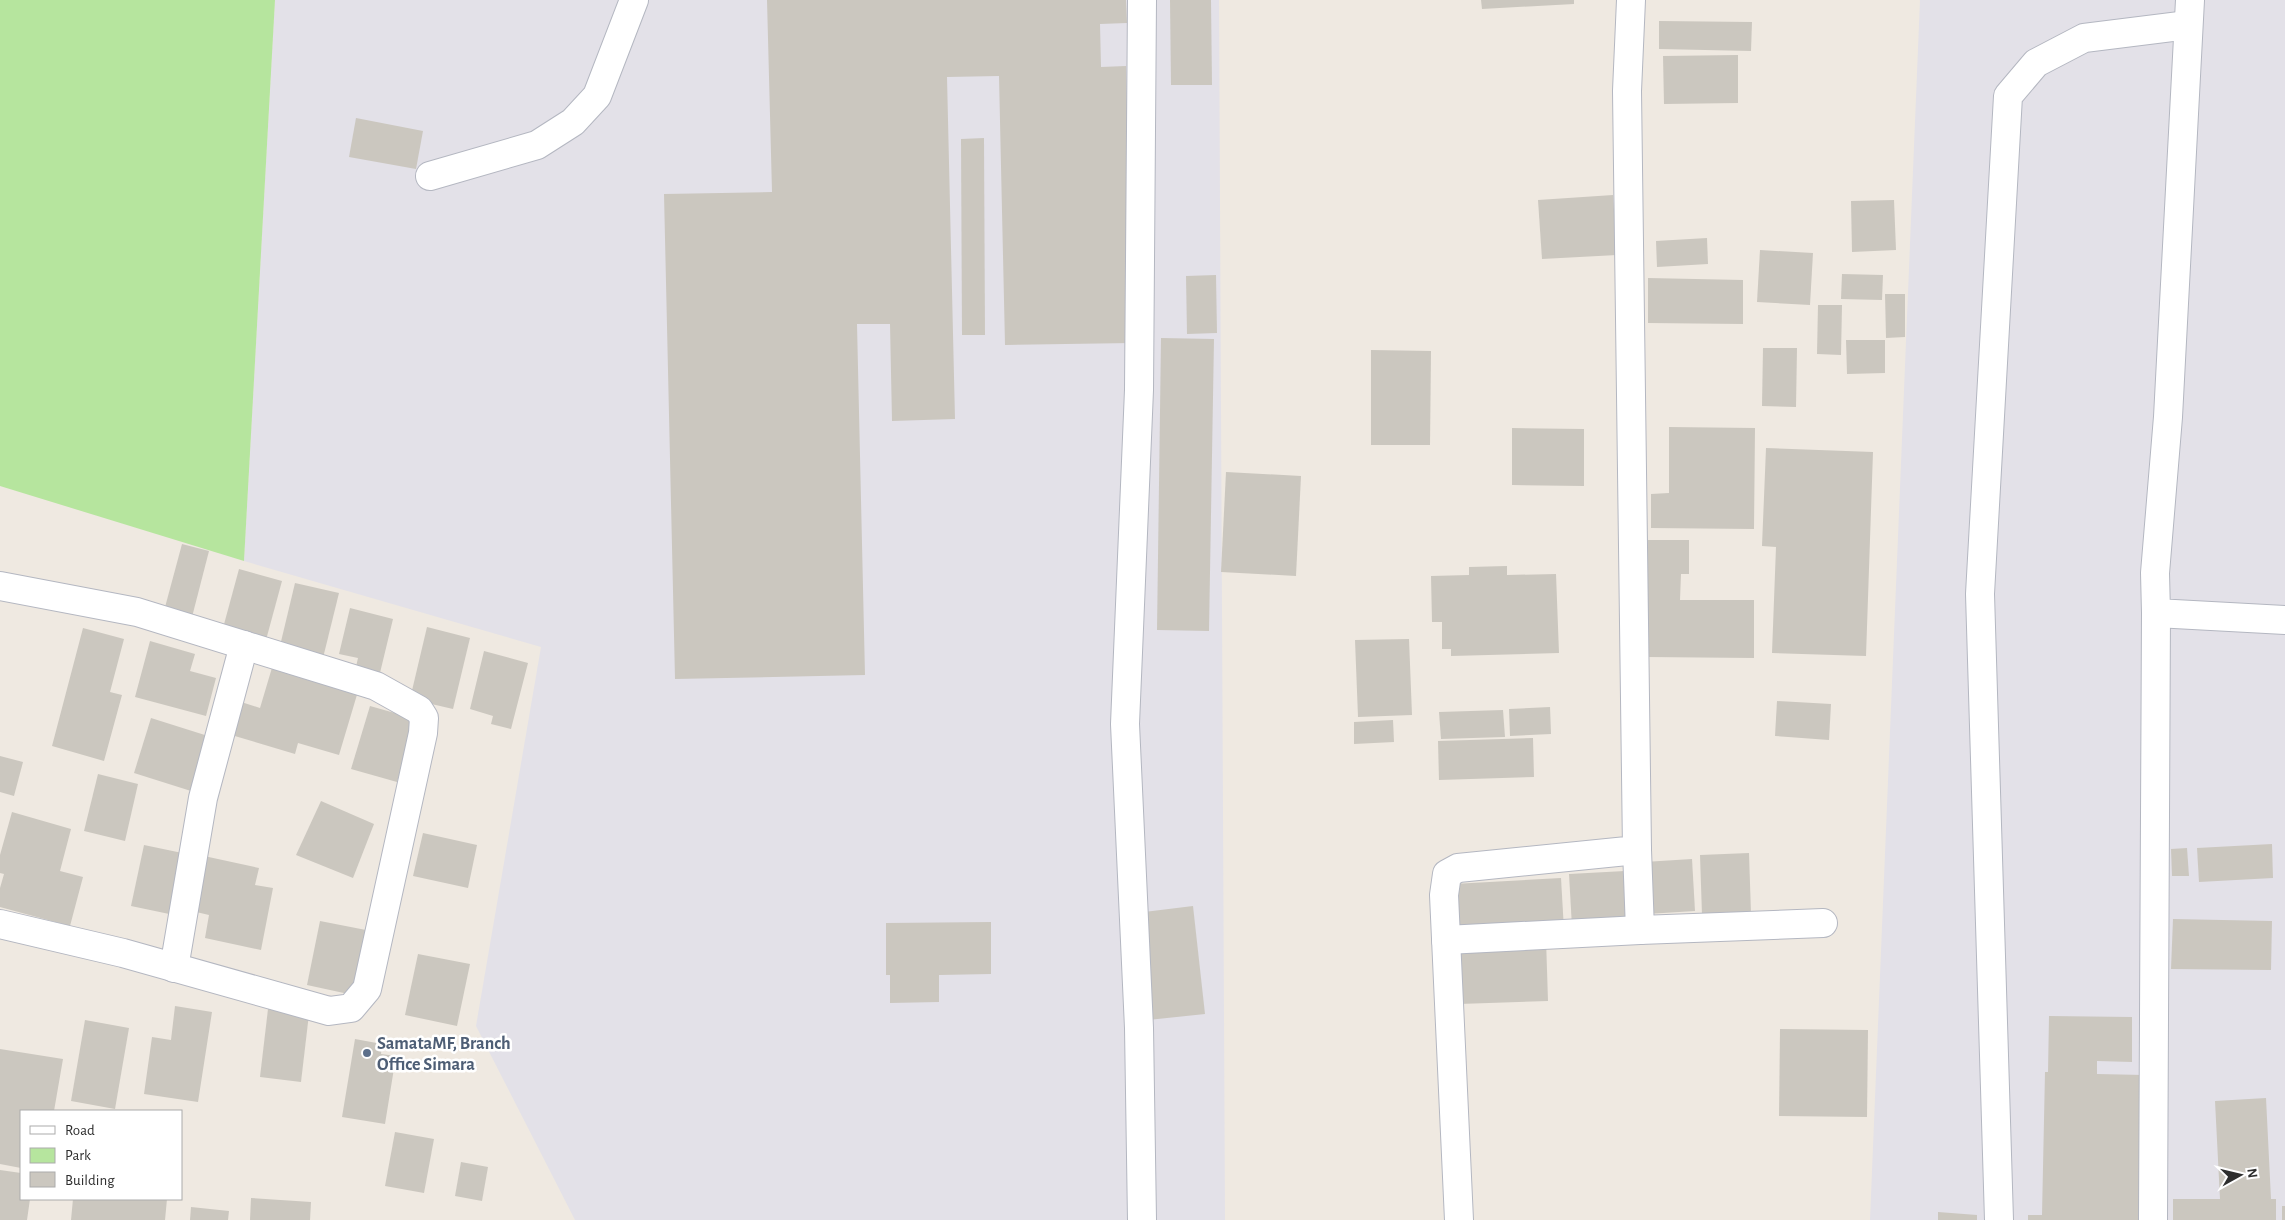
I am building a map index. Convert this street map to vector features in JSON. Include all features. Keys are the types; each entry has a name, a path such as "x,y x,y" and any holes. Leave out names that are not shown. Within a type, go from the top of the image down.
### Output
{"street":[{"path":"430,176 538,145 573,122 598,96 634,0"},
{"path":"1142,0 1139,390 1126,724 1139,1028 1142,1220"},
{"path":"1631,0 1627,101 1637,850 1640,930"},
{"path":"1999,1220 1980,594 2008,96 2036,62 2084,38 2189,13 2168,417 2155,573 2154,1220"},
{"path":"0,586 137,612 376,686 419,710 424,718 421,743 367,989 351,1008 329,1011 174,968 0,924"},
{"path":"2156,613 2285,620"},
{"path":"174,968 203,798 244,645"},
{"path":"1459,1220 1444,895 1447,874 1458,868 1637,850"},
{"path":"1446,940 1823,923"}],"shaded area":[{"path":"275,0 1219,0 1225,1220 575,1220 476,1026 541,647 244,561"},
{"path":"1920,0 2285,0 2285,1220 1870,1220"}],"green space":[{"path":"0,0 275,0 244,561 0,486"}],"building":[{"path":"767,0 1126,0 1127,23 1100,24 1101,67 1126,66 1132,343 1005,345 999,76 947,77 955,419 892,421 890,324 857,324 865,675 675,679 664,194 772,192"},
{"path":"1170,0 1211,0 1212,85 1171,85"},
{"path":"1481,0 1574,0 1574,4 1482,9"},
{"path":"1659,21 1752,22 1751,51 1659,49"},
{"path":"1738,55 1738,103 1664,104 1663,56"},
{"path":"356,118 423,131 416,169 349,157"},
{"path":"984,138 985,335 962,335 961,139"},
{"path":"1613,195 1617,255 1542,259 1538,200"},
{"path":"1894,200 1896,250 1852,252 1851,201"},
{"path":"1707,238 1708,264 1657,267 1656,241"},
{"path":"1760,250 1813,253 1810,305 1757,302"},
{"path":"1842,274 1883,275 1882,300 1841,299"},
{"path":"1216,275 1217,333 1187,334 1186,276"},
{"path":"1648,278 1743,280 1743,324 1648,323"},
{"path":"1885,294 1905,294 1905,337 1886,338"},
{"path":"1818,305 1842,305 1841,355 1817,354"},
{"path":"1161,338 1214,339 1209,631 1157,630"},
{"path":"1846,340 1885,340 1885,373 1847,374"},
{"path":"1763,348 1797,348 1796,407 1762,406"},
{"path":"1371,350 1431,351 1430,445 1371,445"},
{"path":"1669,427 1755,428 1754,529 1651,528 1651,494 1669,493"},
{"path":"1512,428 1584,429 1584,486 1512,485"},
{"path":"1766,448 1873,452 1866,656 1772,653 1776,547 1762,546"},
{"path":"1226,472 1301,476 1296,576 1221,572"},
{"path":"1648,540 1689,540 1689,574 1681,574 1680,600 1754,600 1754,658 1647,657"},
{"path":"182,544 209,551 192,617 164,611"},
{"path":"1507,566 1507,575 1556,574 1559,653 1451,656 1451,649 1442,649 1442,622 1432,622 1431,576 1469,575 1469,567"},
{"path":"239,569 282,581 266,640 223,628"},
{"path":"295,583 339,593 322,662 279,650"},
{"path":"350,608 393,619 379,677 355,671 358,658 339,654"},
{"path":"427,627 470,638 453,709 410,699"},
{"path":"83,628 124,639 110,692 122,695 104,761 52,746"},
{"path":"1409,639 1412,715 1358,717 1355,640"},
{"path":"150,641 195,654 190,671 216,678 206,716 135,697"},
{"path":"484,651 528,663 511,729 491,724 493,716 470,709"},
{"path":"274,661 359,688 339,755 298,743 295,754 228,734 238,701 260,708"},
{"path":"1777,701 1831,704 1829,740 1775,736"},
{"path":"370,706 416,719 397,782 351,769"},
{"path":"1550,707 1551,734 1510,736 1509,709"},
{"path":"1503,710 1505,737 1441,739 1439,712"},
{"path":"151,718 208,736 191,791 134,773"},
{"path":"1393,720 1394,742 1354,744 1354,722"},
{"path":"1533,738 1534,777 1439,780 1438,741"},
{"path":"0,756 23,762 14,796 0,792"},
{"path":"98,774 138,784 125,841 84,831"},
{"path":"321,801 374,824 353,878 296,855"},
{"path":"12,812 71,829 60,871 83,877 70,926 0,907 0,888 4,874 0,873 0,855"},
{"path":"423,833 477,845 468,888 413,876"},
{"path":"2272,844 2273,878 2199,882 2197,848"},
{"path":"144,845 187,854 174,915 131,906"},
{"path":"2187,848 2189,876 2172,876 2171,849"},
{"path":"1749,853 1751,914 1702,915 1700,855"},
{"path":"204,856 259,868 255,885 273,888 261,950 205,938 209,915 192,911"},
{"path":"1692,859 1695,911 1647,914 1644,862"},
{"path":"1625,871 1628,924 1572,927 1569,874"},
{"path":"1561,878 1564,930 1456,936 1453,884"},
{"path":"1193,906 1205,1014 1148,1020 1136,913"},
{"path":"2173,919 2272,921 2271,970 2171,969"},
{"path":"320,921 366,930 353,995 307,985"},
{"path":"991,922 991,974 939,975 939,1002 890,1003 890,975 886,975 886,923"},
{"path":"1546,939 1548,1001 1459,1004 1457,943"},
{"path":"418,954 470,964 457,1026 405,1015"},
{"path":"175,1006 212,1012 198,1102 144,1094 152,1037 171,1040"},
{"path":"268,1009 309,1014 301,1082 260,1077"},
{"path":"2049,1016 2132,1017 2132,1062 2097,1061 2097,1074 2144,1075 2139,1220 2028,1220 2028,1215 2042,1215 2045,1072 2048,1072"},
{"path":"85,1020 129,1028 115,1109 71,1101"},
{"path":"1780,1029 1868,1030 1867,1117 1779,1116"},
{"path":"355,1039 382,1044 381,1054 396,1056 385,1124 342,1117"},
{"path":"0,1049 63,1059 54,1110 20,1110 20,1168 0,1164"},
{"path":"2266,1098 2271,1199 2276,1199 2276,1220 2173,1220 2173,1199 2220,1199 2215,1101"},
{"path":"395,1132 434,1139 424,1193 385,1186"},
{"path":"461,1162 488,1167 482,1201 455,1196"},
{"path":"0,1170 20,1173 20,1200 30,1200 27,1220 0,1220"},
{"path":"251,1198 311,1202 310,1220 250,1220"},
{"path":"73,1200 167,1200 165,1220 71,1220"},
{"path":"2282,1206 2285,1206 2285,1220 2282,1220"},
{"path":"191,1207 229,1211 228,1220 190,1220"},
{"path":"1938,1212 1977,1215 1977,1220 1938,1220"}],"place":[{"name":"SamataMF, Branch Office Simara","path":"367,1053"}]}
